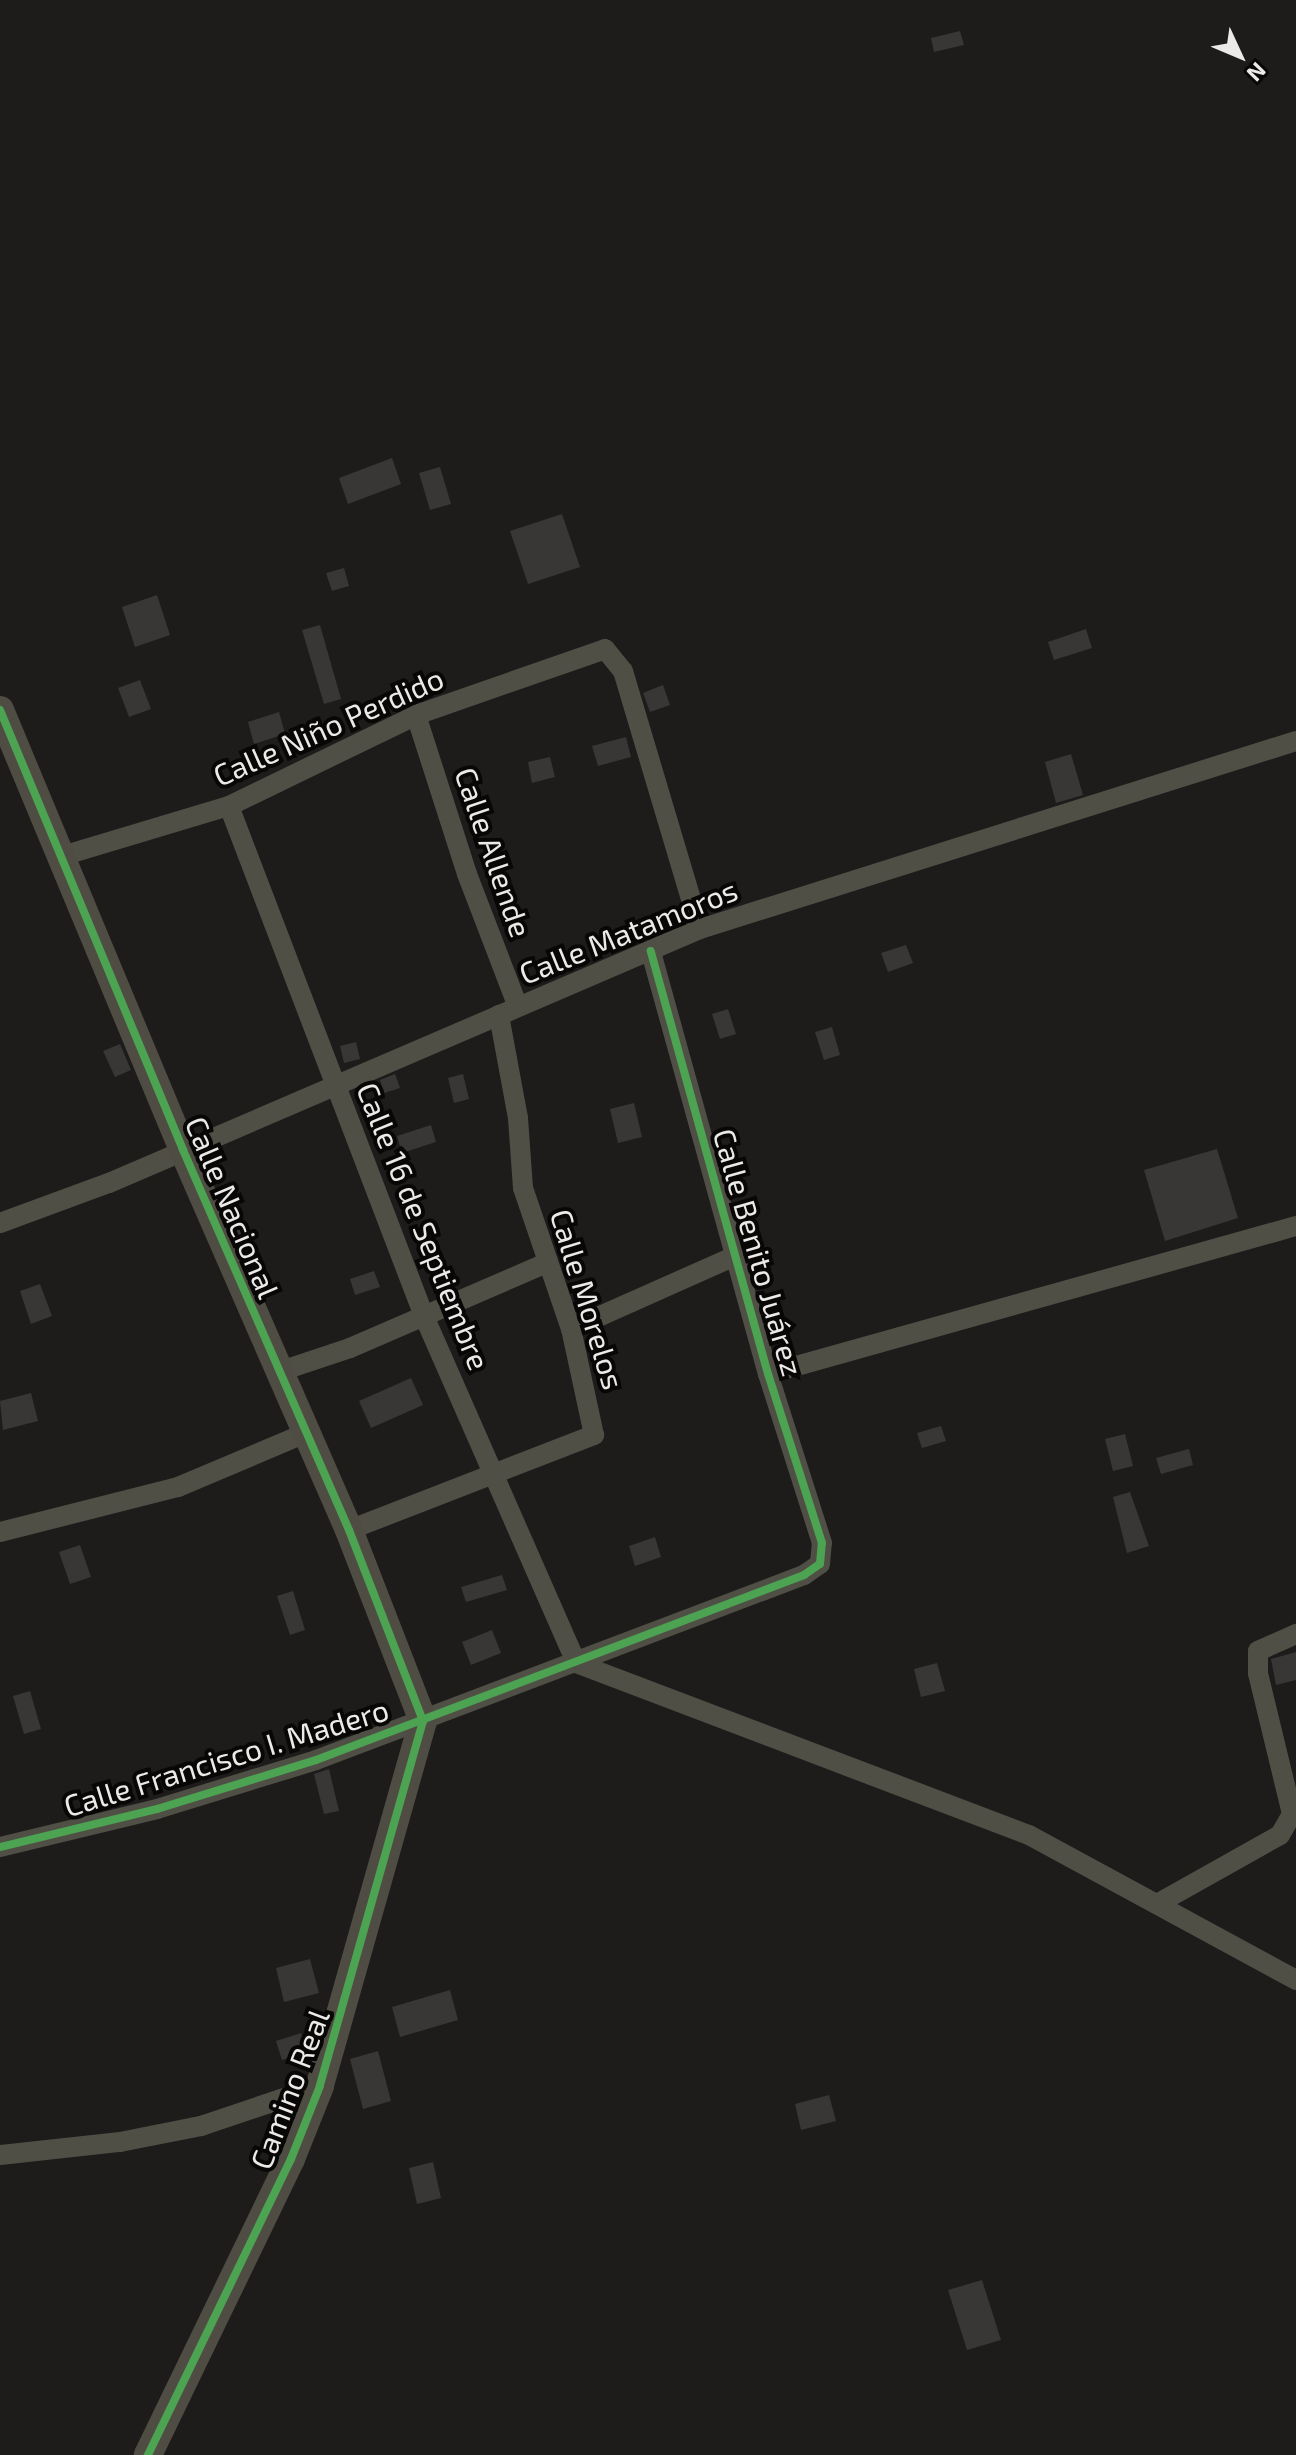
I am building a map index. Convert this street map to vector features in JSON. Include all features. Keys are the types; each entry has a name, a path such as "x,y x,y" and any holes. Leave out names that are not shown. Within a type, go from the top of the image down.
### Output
{"street":[{"name":"Calle Niño Perdido","path":"62,856 229,806 416,715 595,649 614,655 623,671 700,929"},
{"name":"Calle Nacional","path":"0,710 183,1150 349,1530 423,1721"},
{"name":"Calle Allende","path":"416,715 509,1011"},
{"name":"Calle Matamoros","path":"0,1223 183,1150 700,929 1296,741"},
{"name":"Calle 16 de Septiembre","path":"229,806 424,1316 495,1472 576,1663"},
{"name":"Calle Benito Juárez","path":"651,951 768,1374 822,1543 820,1564"},
{"name":"Calle Morelos","path":"349,1530 594,1435 571,1329 523,1188 509,1011"},
{"path":"768,1374 1296,1226"},
{"path":"571,1329 735,1256"},
{"path":"278,1372 424,1316 546,1263"},
{"path":"0,1532 178,1487 306,1433"},
{"name":"Calle Francisco I. Madero","path":"0,1847 157,1809 423,1721 804,1575 820,1564"},
{"path":"1157,1904 1280,1835 1292,1814 1258,1673 1258,1651 1296,1634"},
{"path":"576,1663 1029,1835 1296,1980"},
{"name":"Camino Real","path":"148,2455 291,2159 320,2086 423,1721"},
{"path":"0,2155 120,2142 201,2126 320,2086"}],"building":[{"path":"960,31 964,45 934,52 931,38"},
{"path":"392,458 401,484 348,504 339,478"},
{"path":"440,467 451,504 430,510 419,473"},
{"path":"562,514 580,567 528,584 510,531"},
{"path":"344,568 349,586 332,591 326,573"},
{"path":"157,595 170,635 135,647 122,607"},
{"path":"320,625 341,699 324,704 302,630"},
{"path":"1086,629 1092,648 1054,660 1048,642"},
{"path":"140,680 151,709 129,717 118,688"},
{"path":"663,685 670,705 650,712 643,693"},
{"path":"279,712 285,734 254,744 248,722"},
{"path":"626,737 631,757 598,766 592,746"},
{"path":"1071,754 1083,795 1056,803 1045,762"},
{"path":"550,757 555,777 532,783 528,762"},
{"path":"906,945 913,963 888,972 881,953"},
{"path":"728,1009 736,1034 720,1039 712,1014"},
{"path":"832,1027 840,1055 824,1060 815,1032"},
{"path":"356,1042 360,1059 344,1063 340,1046"},
{"path":"120,1044 131,1070 115,1077 103,1051"},
{"path":"395,1074 400,1088 384,1093 380,1080"},
{"path":"463,1074 469,1099 454,1103 448,1078"},
{"path":"634,1103 642,1137 618,1143 610,1109"},
{"path":"431,1125 436,1142 402,1153 397,1136"},
{"path":"1217,1149 1238,1218 1165,1241 1144,1170"},
{"path":"245,1226 250,1240 242,1244 236,1230"},
{"path":"374,1271 380,1287 355,1295 350,1279"},
{"path":"40,1284 52,1316 31,1324 20,1291"},
{"path":"411,1378 423,1405 371,1428 359,1401"},
{"path":"31,1393 38,1421 3,1430 0,1401"},
{"path":"941,1426 946,1441 922,1448 917,1433"},
{"path":"1125,1434 1133,1466 1113,1471 1105,1439"},
{"path":"1189,1449 1193,1465 1161,1474 1156,1458"},
{"path":"1130,1492 1149,1546 1127,1553 1113,1497"},
{"path":"655,1537 661,1557 635,1566 629,1546"},
{"path":"80,1545 91,1577 70,1584 59,1552"},
{"path":"502,1575 507,1590 466,1602 461,1587"},
{"path":"293,1591 305,1630 290,1635 277,1596"},
{"path":"492,1630 501,1653 471,1665 462,1642"},
{"path":"1296,1652 1296,1680 1276,1685 1271,1659"},
{"path":"937,1663 945,1691 921,1697 914,1669"},
{"path":"30,1691 41,1729 24,1734 13,1696"},
{"path":"329,1769 339,1811 324,1814 314,1774"},
{"path":"310,1959 319,1993 284,2002 276,1968"},
{"path":"450,1990 458,2020 400,2037 392,2007"},
{"path":"301,2033 307,2052 282,2060 276,2041"},
{"path":"378,2051 391,2101 363,2109 350,2059"},
{"path":"829,2095 836,2121 801,2130 795,2104"},
{"path":"433,2162 441,2198 417,2204 409,2168"},
{"path":"982,2280 1001,2340 967,2350 948,2290"}],"cycle path":[{"path":"0,710 183,1150 349,1530 423,1721 320,2086 291,2159 148,2455"},
{"path":"0,1847 157,1809 316,1760 804,1575 820,1564 822,1543 768,1374 651,951"}]}
